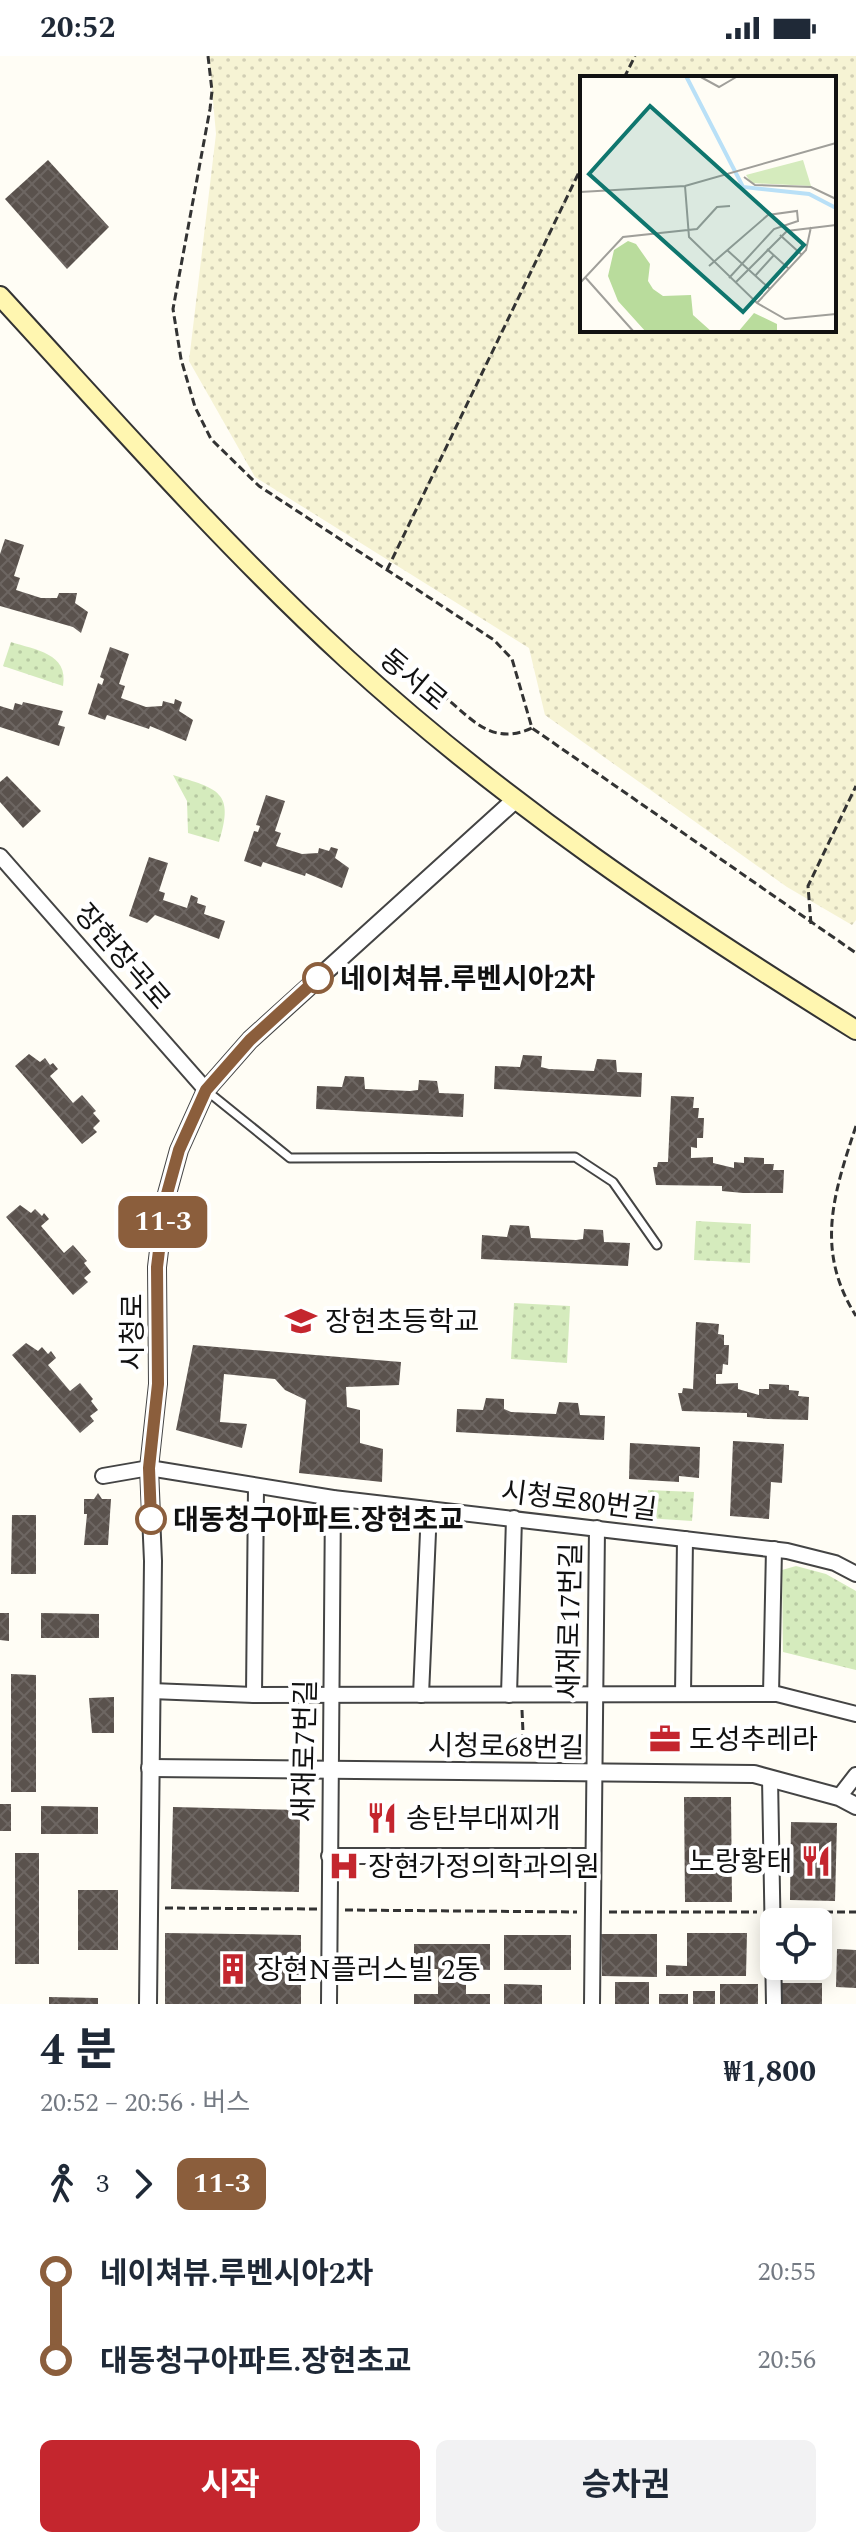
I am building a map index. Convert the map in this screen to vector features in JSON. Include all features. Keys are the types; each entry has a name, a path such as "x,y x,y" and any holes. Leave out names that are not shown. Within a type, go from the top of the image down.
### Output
{"main road":[{"name":"동서로","path":"0,296 194,506 347,659 515,800 707,937 856,1030"}],"street":[{"name":"시청로","path":"148,2004 153,1561 149,1468 158,1384 157,1267 165,1201 179,1150 206,1090 250,1040 515,800"},
{"name":"장현장곡로","path":"0,856 206,1090"},
{"name":"시청로80번길","path":"103,1476 149,1468 256,1488 333,1498 774,1549 835,1563 856,1574"},
{"path":"254,1695 256,1488"},
{"name":"새재로7번길","path":"329,2004 328,1770 333,1498"},
{"path":"421,1695 429,1509"},
{"path":"514,1518 516,1695"},
{"name":"새재로17번길","path":"592,2004 597,1528"},
{"path":"683,1694 685,1539"},
{"path":"771,1694 774,1549"},
{"path":"151,1691 331,1696 771,1694 856,1714"},
{"name":"시청로68번길","path":"150,1768 754,1774 839,1797 856,1806"},
{"path":"839,1797 856,1775"},
{"path":"770,1778 773,1908"},
{"path":"329,1856 592,1856"},
{"path":"774,1980 774,2004"}],"lane":[{"path":"206,1090 290,1158 575,1157 613,1182 657,1245"}],"path":[{"path":"208,56 212,91 210,109 173,309 181,359 195,407 211,439 259,486 459,614 494,640 512,659 532,728 856,953"},
{"path":"625,76 635,56"},
{"path":"387,570 580,170"},
{"path":"409,679 427,683 494,735 513,737 532,728"},
{"path":"811,924 808,886 856,786"},
{"path":"856,1126 845,1158 829,1241 838,1287 856,1316"},
{"path":"516,1695 524,1772"},
{"path":"149,1907 760,1912"},
{"path":"832,1912 856,1912"}],"shaded area":[{"path":"209,56 856,56 856,920 852,925 787,887 545,715 529,648 255,477 189,361 216,134"}],"green space":[{"path":"11,642 40,651 56,660 61,666 63,686 3,666"},
{"path":"173,775 201,784 219,795 225,812 219,842 188,833 187,801"},
{"path":"696,1221 751,1224 750,1263 694,1260"},
{"path":"514,1303 570,1306 567,1363 511,1359"},
{"path":"648,1490 694,1492 692,1521 646,1518"},
{"path":"796,1566 826,1574 856,1591 856,1670 783,1652 782,1570"}],"building":[{"path":"48,160 109,227 67,269 5,199"},
{"path":"5,539 24,545 14,576 20,578 16,590 41,598 57,598 59,593 77,593 75,603 88,612 81,633 73,627 0,606 0,554"},
{"path":"110,647 129,654 119,684 125,686 121,698 146,707 162,706 163,701 174,704 175,699 182,702 179,711 193,720 186,741 150,726 149,729 107,715 105,720 88,714 98,683 102,685 104,679 100,677"},
{"path":"23,702 63,711 58,725 65,727 59,746 0,727 0,706 13,710 15,703 22,705"},
{"path":"7,776 41,811 23,828 0,802 0,782"},
{"path":"266,795 285,801 275,831 281,833 276,846 302,854 318,853 319,848 329,851 331,847 338,849 335,858 349,868 342,888 306,873 305,876 263,862 261,867 244,861 254,831 258,832 260,826 256,825"},
{"path":"149,857 168,863 159,891 165,893 163,900 187,908 191,895 198,898 197,903 206,906 204,914 225,921 219,939 155,915 147,923 129,916"},
{"path":"29,1054 40,1062 45,1058 50,1065 53,1063 58,1069 50,1076 73,1103 82,1095 96,1111 93,1113 100,1121 93,1128 97,1132 82,1144 15,1066"},
{"path":"523,1055 542,1056 541,1067 549,1069 594,1071 597,1059 616,1060 617,1072 642,1073 641,1097 494,1089 495,1066 520,1067"},
{"path":"345,1076 364,1077 365,1089 410,1091 418,1090 419,1080 437,1081 439,1093 464,1094 463,1117 316,1109 317,1086 342,1087"},
{"path":"671,1096 694,1097 693,1108 699,1108 698,1118 704,1118 703,1138 697,1138 697,1148 691,1147 691,1158 713,1157 713,1163 734,1168 734,1162 744,1163 744,1157 764,1158 764,1164 774,1164 773,1170 784,1170 783,1193 722,1191 722,1186 656,1185 653,1167 657,1167 658,1162 668,1162"},
{"path":"20,1205 31,1213 35,1209 42,1216 44,1213 49,1219 41,1226 64,1253 73,1245 87,1261 84,1263 91,1272 84,1278 88,1282 73,1295 6,1217"},
{"path":"510,1225 529,1226 531,1238 576,1240 583,1239 584,1229 603,1230 604,1242 630,1243 628,1266 481,1259 482,1235 507,1237"},
{"path":"696,1322 719,1324 718,1334 724,1335 724,1345 729,1345 728,1365 723,1364 722,1374 716,1374 716,1384 738,1383 738,1389 759,1395 759,1389 769,1389 769,1384 789,1385 789,1390 799,1391 798,1396 809,1397 808,1420 747,1417 747,1413 682,1411 678,1393 682,1393 683,1388 693,1389"},
{"path":"26,1343 38,1351 42,1347 48,1354 51,1351 56,1358 48,1365 70,1391 80,1383 93,1399 91,1401 98,1410 90,1416 94,1421 80,1433 12,1355"},
{"name":"장현초등학교","path":"193,1345 401,1362 399,1385 346,1387 347,1407 360,1410 360,1443 383,1449 382,1482 299,1473 306,1400 285,1390 275,1379 224,1374 220,1422 247,1424 242,1448 176,1430"},
{"path":"486,1398 504,1399 504,1409 511,1412 556,1414 559,1402 578,1403 580,1415 605,1416 604,1440 456,1432 457,1409 483,1410"},
{"path":"733,1441 784,1444 782,1483 771,1482 769,1519 730,1516"},
{"path":"630,1443 700,1447 699,1478 679,1476 679,1482 629,1479"},
{"path":"98,1493 102,1499 111,1499 108,1545 84,1545 87,1514 84,1514 84,1499 94,1499"},
{"path":"12,1515 36,1515 36,1574 11,1574"},
{"path":"0,1613 9,1613 9,1641 0,1640"},
{"path":"41,1613 99,1614 99,1638 41,1638"},
{"path":"11,1674 36,1675 36,1792 11,1792"},
{"path":"114,1697 114,1733 92,1733 89,1698"},
{"path":"684,1797 731,1797 732,1902 685,1902"},
{"path":"0,1804 11,1804 11,1831 0,1831"},
{"path":"41,1806 98,1807 98,1834 41,1834"},
{"path":"173,1807 300,1810 299,1892 171,1889"},
{"path":"791,1822 837,1823 835,1901 790,1900"},
{"path":"15,1853 39,1853 39,1964 15,1964"},
{"path":"78,1890 118,1890 118,1950 78,1950"},
{"name":"장현N플러스빌 2동","path":"165,1933 301,1935 301,2004 165,2004"},
{"path":"687,1933 747,1933 746,1976 666,1976 666,1965 687,1966"},
{"path":"601,1934 657,1934 657,1977 602,1976"},
{"path":"504,1935 571,1935 571,1970 504,1970"},
{"path":"414,1944 490,1944 490,1970 466,1969 466,1994 490,1994 490,2004 414,2004 414,1994 438,1994 438,1969 414,1969"},
{"path":"837,1949 856,1950 856,1988 836,1987"},
{"path":"615,1982 649,1982 649,2004 615,2004"},
{"path":"781,1983 822,1983 822,2004 781,2004"},
{"path":"504,1984 542,1985 542,2004 504,2004"},
{"path":"720,1984 758,1984 758,2004 720,2004"},
{"path":"693,1991 715,1991 715,2004 693,2004"},
{"path":"659,1994 688,1994 688,2004 659,2004"},
{"path":"49,1997 98,1998 98,2004 49,2004"}],"bus line":[{"name":"11-3","path":"151,1519 149,1468 158,1384 157,1267 165,1201 179,1150 206,1090 250,1040 318,978"}],"place":[{"name":"네이쳐뷰.루벤시아2차","path":"318,978"},
{"name":"장현초등학교","path":"301,1321"},
{"name":"대동청구아파트.장현초교","path":"151,1519"},
{"name":"도성추레라","path":"665,1739"},
{"name":"송탄부대찌개","path":"382,1818"},
{"name":"노랑황태","path":"816,1861"},
{"name":"장현가정의학과의원","path":"344,1866"},
{"name":"장현N플러스빌 2동","path":"233,1969"}]}
